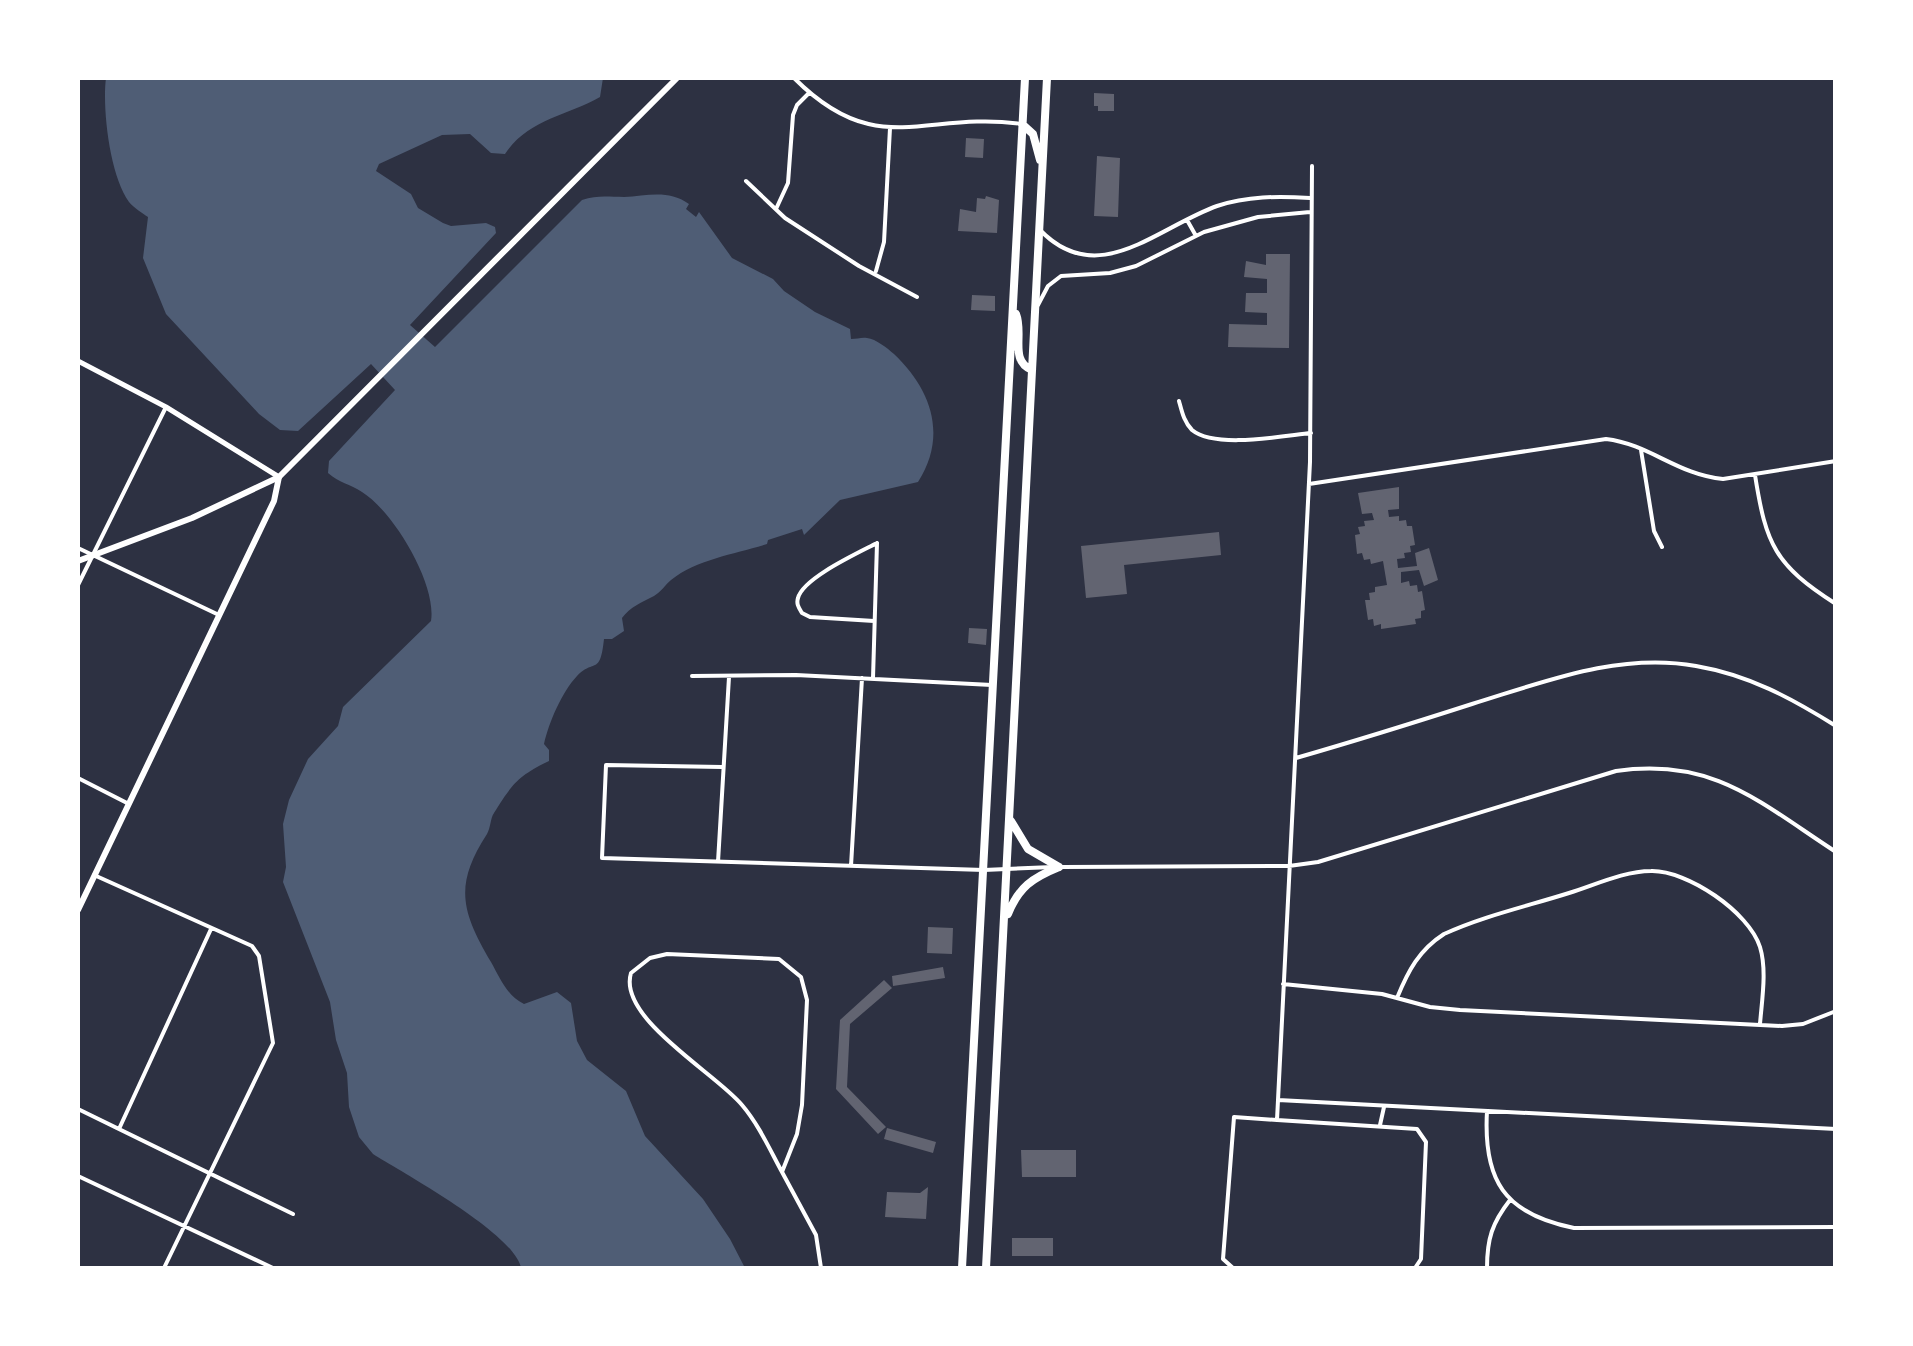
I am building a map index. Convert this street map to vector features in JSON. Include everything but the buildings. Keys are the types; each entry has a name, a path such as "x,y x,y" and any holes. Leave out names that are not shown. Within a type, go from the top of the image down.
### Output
{"highway":[{"path":"962,1268 1025,78"},
{"path":"986,1268 1047,78"},
{"path":"1022,124 1033,134 1042,170"},
{"path":"1014,310 1020,324 1018,358 1025,368 1032,370"},
{"path":"1010,817 1020,841 1059,867"},
{"path":"1004,923 1015,896 1026,883 1059,867"}],"main road":[{"path":"78,561 192,518 279,477 677,78"},
{"path":"78,910 274,501 279,477"}],"street":[{"path":"794,78 848,120 890,128 982,121 1022,124"},
{"path":"776,210 788,183 795,110 809,92"},
{"path":"875,273 884,242 890,128"},
{"path":"1277,1120 1311,434 1312,166"},
{"path":"746,181 776,210 917,297"},
{"path":"1040,230 1064,252 1091,256 1124,251 1217,206 1256,198 1310,198"},
{"path":"1034,314 1048,286 1061,276 1110,273 1136,266 1196,236 1258,217 1310,212"},
{"path":"1187,220 1196,236"},
{"path":"78,361 166,407 279,477"},
{"path":"1179,401 1191,428 1211,438 1311,434"},
{"path":"78,585 166,407"},
{"path":"1309,484 1578,441 1619,440 1705,478 1723,479 1836,461"},
{"path":"1640,448 1654,532 1662,547"},
{"path":"1755,474 1763,522 1781,560 1807,586 1836,604"},
{"path":"873,679 877,542 815,578 798,596 802,613 810,617 874,621"},
{"path":"78,548 220,616"},
{"path":"1296,758 1556,678 1626,663 1697,666 1752,680 1836,726"},
{"path":"692,676 862,678 994,685"},
{"path":"718,862 729,676"},
{"path":"851,866 862,678"},
{"path":"722,767 606,765 602,858 984,870 1289,866 1318,862 1616,771 1658,767 1706,774 1731,785 1836,852"},
{"path":"78,778 129,804"},
{"path":"1397,998 1413,963 1444,934 1627,875 1662,871 1692,882 1750,926 1763,965 1760,1025"},
{"path":"94,876 258,952 274,1043 164,1268"},
{"path":"119,1129 212,928"},
{"path":"782,1172 798,1134 802,1105 807,1000 801,977 788,963 770,958 667,954 644,961 629,980 634,1000 668,1041 740,1103 816,1235 821,1268"},
{"path":"1284,984 1353,990 1460,1010 1760,1025 1796,1026 1836,1011"},
{"path":"1278,1100 1836,1129"},
{"path":"1380,1125 1384,1108"},
{"path":"78,1110 293,1214"},
{"path":"1486,1111 1488,1164 1510,1200 1545,1222 1574,1228 1836,1227"},
{"path":"1233,1268 1222,1259 1234,1117 1417,1128 1426,1142 1421,1260 1414,1268"},
{"path":"78,1176 273,1268"},
{"path":"1487,1268 1488,1238 1510,1200"}],"water":[{"path":"106,78 603,78 600,97 536,126 505,154 491,153 470,134 442,135 379,164 376,171 411,194 418,208 443,223 486,223 495,227 496,233 410,325 435,347 582,200 665,195 689,204 686,209 696,217 699,212 732,258 773,279 815,312 850,329 851,339 867,338 881,344 918,382 926,397 933,430 932,447 918,482 840,500 804,535 802,529 693,567 629,611 622,618 624,631 604,639 596,665 577,676 566,690 544,744 549,750 549,761 523,776 506,795 476,852 466,883 465,898 473,928 504,986 524,1004 557,992 571,1003 577,1041 587,1060 626,1091 645,1136 703,1199 745,1268 521,1268 514,1254 480,1222 373,1154 359,1137 349,1107 347,1073 336,1040 330,1002 283,882 283,824 289,800 308,759 338,726 343,707 431,621 427,588 399,531 374,501 328,473 329,461 395,390 371,364 298,431 280,430 259,414 166,314 143,258 148,217 129,202 112,160"}]}
